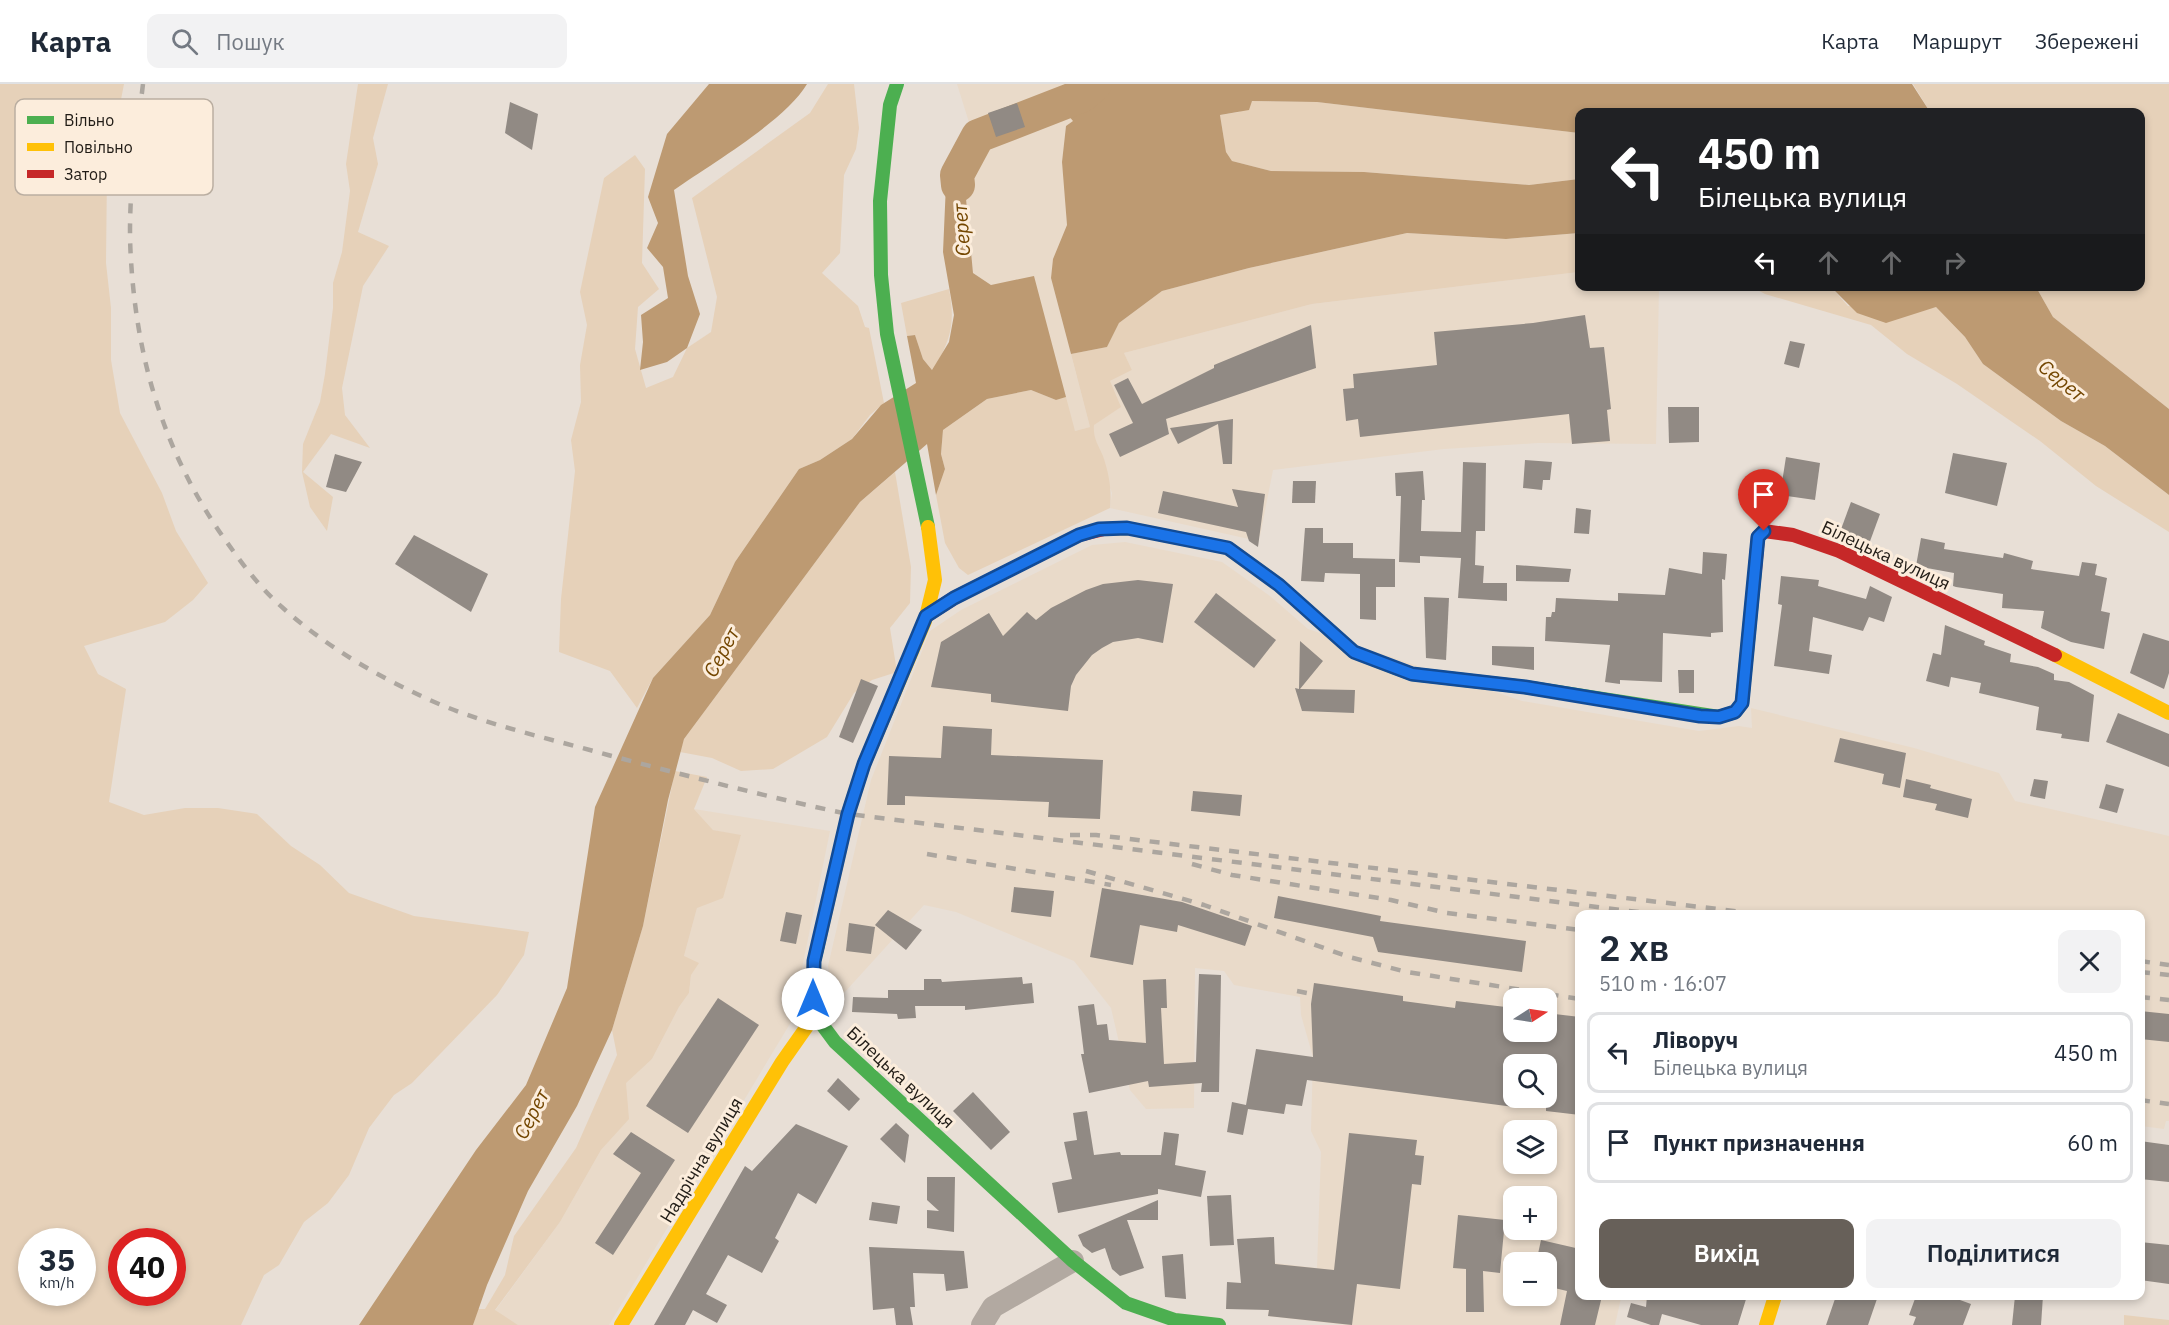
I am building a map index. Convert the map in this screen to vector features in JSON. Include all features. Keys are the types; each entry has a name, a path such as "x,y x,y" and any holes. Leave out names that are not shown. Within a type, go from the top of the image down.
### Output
{"street":[{"path":"815,1015 812,980 818,942 848,814 864,764 926,616 935,580 934,554 887,334 880,275 880,201 890,105 897,84"},
{"name":"Білецька вулиця","path":"926,616 954,598 1079,535 1099,529 1127,528 1228,548 1279,585 1354,652 1412,674 1525,687 1646,709 1719,717 1735,712 1742,703 1758,537 1764,531 1776,531 1802,537 1839,551 2068,661 2169,713"},
{"name":"Білецька вулиця","path":"815,1015 835,1042 1073,1261 1126,1303 1175,1320 1219,1325"},
{"name":"Надрічна вулиця","path":"621,1325 782,1062 815,1015"},
{"path":"982,1325 993,1307 1073,1261"},
{"path":"1766,1325 1774,1300"}],"shaded area":[{"path":"0,84 124,84 121,99 15,99 15,195 107,195 106,263 111,308 111,360 120,413 162,493 176,531 208,583 193,600 165,622 84,646 98,674 126,689 109,802 144,815 185,808 218,808 257,814 291,846 320,865 349,893 414,916 529,932 524,955 497,995 412,1083 394,1095 369,1128 349,1175 328,1203 304,1222 279,1265 264,1275 241,1325 0,1325"},
{"path":"358,84 388,84 373,138 378,164 358,232 389,246 363,286 342,388 345,415 370,448 331,434 303,472 333,497 327,531 310,507 302,472 303,444 320,402 325,374 333,308 333,283 342,252 350,191 346,164"},
{"path":"828,84 854,84 859,128 856,149 844,175 840,253 822,273 858,306 865,327 869,328 884,403 870,415 852,439 820,460 799,469 735,562 710,615 653,678 637,708 610,671 559,652 561,599 575,471 571,440 581,402 580,365 587,325 580,292 604,178 635,155 645,169 642,263 659,289 638,307 635,349 646,388 673,377 687,348 711,332 717,297 692,198 810,113"},
{"path":"957,84 1067,84 1049,99 1059,113 1067,114 1074,121 1066,126 1062,162 1067,225 1053,259 1051,278 1090,427 1075,431 991,285 973,273 965,188 977,148"},
{"path":"1913,84 2169,84 2169,409 2053,317 2038,291 2145,291 2145,108 1928,108"},
{"path":"1252,101 1317,102 1575,133 1575,179 1529,185 1364,172 1271,171 1232,161 1226,152 1220,115 1239,112"},
{"path":"1407,233 1506,239 1575,233 1575,272 1312,304 1124,353 1132,370 1110,381 1121,407 1094,425 1095,438 1108,476 1111,495 1110,508 968,575 959,568 945,543 936,495 945,469 941,454 943,430 987,399 1031,390 1056,400 1066,397 1075,431 1090,427 1071,354 1107,347 1119,323 1162,291 1249,268"},
{"path":"1575,272 1575,291 1659,291 1656,444 1538,443 1444,449 1273,470 1260,536 1249,539 1110,508 1112,493 1093,439 1094,425 1110,381 1132,370 1124,353 1312,304"},
{"path":"949,289 952,313 950,332 933,371 923,359 915,335 907,336 901,303"},
{"path":"1759,291 1835,291 1848,306 1926,309 1936,307 1965,337 1983,364 2061,421 2105,446 2169,495 2169,532 2096,486 2040,441 1957,384 1907,354 1871,325"},
{"path":"895,472 911,567 910,603 890,628 897,672 872,680 854,693 827,737 773,769 741,771 712,758 680,752 684,739 860,502"},
{"path":"1125,542 1222,562 1270,596 1308,629 1522,701 1699,731 1739,726 1752,728 1751,708 1914,748 1999,773 2015,801 2169,836 2169,1121 2166,1121 2164,1129 2145,1127 2145,910 1575,910 1575,1300 1621,1300 1615,1325 1347,1325 1268,1316 1274,1263 1317,1268 1321,1152 1311,1131 1313,1057 1301,1015 1300,997 1234,985 1224,971 1195,968 1194,1108 1146,1109 1130,1090 1111,1008 1074,961 956,912 924,905 834,1004 828,966 871,780 930,631 961,610 1092,545"},
{"path":"675,771 707,777 694,809 713,830 741,835 723,898 697,908 684,956 699,963 691,975 689,993 679,1007 652,1059 626,1083 629,1119 601,1150 560,1222 495,1310 518,1325 473,1325 478,1309 485,1309 505,1275 514,1236 576,1148 617,1055 612,1030 643,926"},
{"path":"694,809 830,831 791,1022 609,1325 518,1325 495,1311 560,1222 601,1150 628,1119 625,1083 652,1059 679,1007 689,993 691,975 684,956 697,908 741,836 713,830"},
{"path":"2124,1315 2169,1320 2169,1325 2124,1325"}],"water":[{"path":"709,84 807,84 782,113 765,127 674,190 688,276 700,314 687,348 667,362 640,370 643,342 641,315 668,298 663,267 647,248 658,223 648,197 667,134"},
{"path":"1067,84 1912,84 1927,108 1575,108 1575,133 1317,102 1252,101 1249,110 1220,115 1226,152 1232,161 1271,171 1364,172 1529,185 1575,179 1575,233 1506,239 1407,233 1249,268 1162,291 1119,323 1107,347 1071,354 1051,278 1053,259 1067,225 1062,162 1066,126 1073,121 1067,114 1052,114 1048,98"},
{"path":"972,131 977,148 965,188 973,273 991,285 1034,276 1066,397 1056,400 1031,390 987,399 943,430 941,454 945,469 936,495 927,444 860,502 684,739 668,800 643,926 612,1030 577,1106 528,1191 487,1285 473,1325 359,1325 476,1150 526,1085 567,988 595,807 653,678 710,615 735,562 799,469 820,460 852,439 881,405 916,383 907,336 915,335 923,359 932,370 949,342 954,315 943,252 946,184 956,142 963,134"},
{"path":"1835,291 2038,291 2053,317 2169,409 2169,495 2105,446 2061,421 1983,364 1965,337 1936,307 1886,323 1857,313"}],"building":[{"path":"510,102 538,114 532,150 505,133"},
{"path":"1017,103 1025,127 996,137 988,113"},
{"path":"1585,315 1590,348 1604,347 1611,409 1607,410 1610,441 1572,444 1569,414 1360,437 1358,419 1346,421 1343,389 1354,388 1353,374 1437,365 1434,332 1533,323"},
{"path":"1311,325 1316,368 1166,419 1169,434 1120,457 1109,434 1133,423 1114,385 1128,378 1142,404 1214,368 1214,365"},
{"path":"1790,341 1805,344 1799,368 1784,364"},
{"path":"1668,407 1699,407 1699,442 1669,443"},
{"path":"1233,419 1232,464 1223,464 1218,424 1178,444 1170,428"},
{"path":"1953,453 2007,463 1997,506 1945,493"},
{"path":"335,454 362,462 346,492 326,487"},
{"path":"1786,457 1820,463 1815,500 1780,495"},
{"path":"1525,460 1552,462 1550,480 1543,480 1542,490 1523,488"},
{"path":"1463,462 1486,463 1485,531 1476,531 1475,565 1484,566 1483,583 1507,583 1507,601 1458,598 1461,558 1420,556 1420,563 1399,562 1401,496 1396,496 1395,473 1423,471 1425,500 1422,500 1421,531 1461,532"},
{"path":"1293,481 1316,481 1315,503 1292,503"},
{"path":"1232,489 1265,494 1258,547 1249,541 1246,532 1158,513 1163,491 1238,507"},
{"path":"1851,502 1880,514 1869,544 1840,532"},
{"path":"1576,508 1591,510 1589,534 1574,533"},
{"path":"1305,528 1323,528 1323,543 1353,543 1353,558 1395,559 1395,587 1376,587 1376,620 1360,619 1360,574 1325,573 1324,582 1301,581"},
{"path":"414,535 488,574 471,612 395,564"},
{"path":"1921,538 1945,543 1944,549 2003,558 2004,553 2033,561 2031,569 2079,576 2082,562 2097,564 2095,575 2107,578 2101,611 2110,613 2104,649 2071,642 2041,628 2044,611 2002,608 2003,594 1956,587 1953,586 1954,573 1916,566"},
{"path":"1703,552 1727,554 1725,580 1722,579 1723,632 1711,633 1711,637 1663,633 1662,682 1620,680 1620,684 1605,682 1610,645 1545,641 1546,617 1551,617 1552,612 1555,612 1556,598 1618,601 1618,593 1665,595 1669,568 1702,574"},
{"path":"1516,565 1571,569 1569,582 1516,581"},
{"path":"1781,576 1819,580 1818,586 1866,599 1870,586 1892,597 1884,622 1869,617 1863,631 1813,617 1809,651 1832,655 1829,674 1774,666 1782,605 1778,604"},
{"path":"1138,580 1173,584 1163,643 1138,638 1113,642 1092,655 1076,675 1071,686 1068,711 991,702 991,694 931,687 941,642 989,613 1003,636 1027,612 1036,620 1051,608 1086,590 1103,584"},
{"path":"1216,593 1276,640 1254,668 1194,622"},
{"path":"1424,597 1449,598 1446,660 1426,658"},
{"path":"1945,625 1985,641 1984,645 2011,654 2010,662 2038,667 2054,674 2054,680 2069,682 2094,695 2089,742 2061,738 2062,734 2036,730 2039,707 1979,693 1981,683 1951,677 1949,687 1926,681 1933,653 1941,655"},
{"path":"2143,633 2169,641 2169,673 2164,689 2130,673"},
{"path":"1300,641 1323,661 1300,689 1355,690 1354,713 1302,711 1295,688 1299,689"},
{"path":"1492,646 1534,647 1534,670 1492,665"},
{"path":"1678,670 1694,670 1694,693 1679,693"},
{"path":"861,679 878,686 853,743 839,737"},
{"path":"2118,713 2169,734 2169,767 2106,742"},
{"path":"943,726 992,729 991,755 1103,760 1100,819 1048,817 1049,802 905,796 905,805 887,805 889,756 941,758"},
{"path":"1840,738 1906,753 1900,788 1882,784 1884,774 1834,762"},
{"path":"1906,779 1972,799 1968,818 1935,810 1937,804 1903,797"},
{"path":"2034,779 2048,781 2045,799 2030,796"},
{"path":"2106,784 2124,789 2117,813 2099,808"},
{"path":"1193,791 1242,795 1240,816 1191,811"},
{"path":"1014,887 1054,891 1051,917 1011,912"},
{"path":"1102,888 1182,902 1252,926 1245,946 1178,925 1177,932 1140,925 1133,965 1090,957"},
{"path":"1278,896 1381,916 1380,921 1526,941 1522,972 1378,952 1373,937 1274,918"},
{"path":"888,910 922,930 906,950 875,925"},
{"path":"786,912 802,915 796,944 780,941"},
{"path":"849,923 875,927 871,954 846,951"},
{"path":"1199,974 1221,975 1219,1092 1201,1092 1202,1083 1149,1087 1148,1081 1089,1093 1081,1054 1084,1054 1078,1006 1094,1004 1097,1025 1107,1024 1109,1040 1146,1043 1143,980 1166,979 1167,1008 1161,1008 1164,1064 1196,1062"},
{"path":"1022,977 1023,984 1032,983 1034,1003 965,1010 965,1006 915,1006 916,1018 898,1019 897,1014 852,1012 853,997 888,998 888,990 924,990 924,979 941,979 942,982"},
{"path":"1314,983 1403,996 1403,1001 1455,1008 1456,1001 1503,1007 1503,1042 1557,1042 1557,1014 1575,1016 1575,1114 1546,1111 1546,1108 1557,1108 1557,1054 1503,1054 1503,1106 1307,1080 1302,1106 1286,1104 1284,1114 1248,1109 1243,1135 1227,1132 1232,1102 1246,1105 1256,1049 1313,1057 1311,1004"},
{"path":"718,998 759,1025 688,1133 646,1106"},
{"path":"2145,1012 2169,1014 2169,1042 2145,1040"},
{"path":"838,1078 860,1099 849,1111 827,1091"},
{"path":"973,1092 1010,1132 991,1150 953,1111"},
{"path":"1087,1111 1094,1155 1120,1152 1121,1155 1161,1155 1164,1132 1179,1134 1175,1165 1206,1171 1201,1197 1158,1189 1158,1194 1058,1213 1052,1183 1072,1179 1064,1142 1077,1140 1073,1113"},
{"path":"896,1123 909,1135 905,1163 880,1139"},
{"path":"796,1124 848,1146 816,1204 798,1193 775,1238 779,1241 762,1273 728,1255 706,1294 727,1305 717,1323 693,1310 685,1325 654,1325 745,1166 752,1171"},
{"path":"631,1132 675,1160 613,1255 595,1243 641,1173 613,1154"},
{"path":"1349,1133 1417,1140 1415,1155 1424,1156 1421,1185 1412,1184 1400,1289 1357,1284 1352,1325 1268,1316 1269,1310 1226,1309 1227,1282 1241,1283 1237,1239 1274,1237 1275,1264 1334,1270"},
{"path":"2145,1142 2169,1145 2169,1182 2145,1180"},
{"path":"927,1177 955,1177 954,1232 927,1228 927,1210 939,1211 927,1200"},
{"path":"1231,1195 1234,1245 1210,1246 1207,1196"},
{"path":"1158,1200 1158,1220 1127,1220 1144,1268 1120,1276 1112,1269 1105,1248 1092,1253 1083,1246 1078,1235"},
{"path":"872,1202 900,1206 897,1224 869,1220"},
{"path":"1458,1215 1503,1220 1500,1273 1483,1271 1484,1312 1466,1312 1466,1269 1453,1268"},
{"path":"1541,1240 1575,1248 1575,1300 1601,1300 1595,1325 1560,1325 1567,1291 1557,1289 1557,1252 1538,1252"},
{"path":"2145,1243 2169,1245 2169,1284 2145,1281"},
{"path":"869,1247 964,1251 968,1288 946,1291 944,1274 913,1273 915,1307 910,1307 913,1325 896,1325 894,1308 873,1310"},
{"path":"1183,1254 1186,1299 1165,1297 1162,1256"},
{"path":"1647,1300 1746,1300 1738,1325 1701,1325 1662,1314 1659,1325 1651,1325 1627,1317 1631,1303 1646,1307"},
{"path":"1835,1300 1877,1300 1868,1325 1826,1325"},
{"path":"1915,1300 1960,1300 1971,1304 1963,1325 1913,1325 1916,1317 1909,1315"},
{"path":"2015,1300 2043,1300 2041,1325 2012,1325"}],"waterway":[{"name":"Серет","path":"958,185 957,175 978,136 1081,96 1095,84"}],"railway":[{"path":"141,99 143,84"},
{"path":"131,195 130,238 134,298 148,372 171,442 205,509 246,568 283,608 347,656 417,694 511,729 728,786 848,814 1622,910"},
{"path":"1070,835 1096,835 1726,910"},
{"path":"927,854 1111,885"},
{"path":"1192,864 1232,875 1391,900 1447,913 1575,929"},
{"path":"1086,871 1204,905 1349,957 1407,972 1575,998"},
{"path":"2145,962 2169,965"},
{"path":"2145,973 2169,975"},
{"path":"1297,991 1312,994"},
{"path":"2145,998 2169,1000"},
{"path":"2145,1101 2169,1104"}],"traffic: fast":[{"path":"897,84 890,105 880,201 881,275 887,334 928,527"},
{"path":"1393,667 1412,674 1525,687 1719,717 1735,712 1742,703 1755,570"},
{"path":"818,945 814,961 815,1015 835,1042 1073,1261 1126,1303 1175,1320 1219,1325"}],"traffic: slow":[{"path":"818,945 848,814 864,764 925,621 935,580 928,527"},
{"path":"1104,529 1127,528 1228,548 1279,585 1354,652 1393,667"},
{"path":"2055,655 2169,713"},
{"path":"621,1325 782,1062 815,1015"},
{"path":"1766,1325 1774,1300"}],"traffic: jam":[{"path":"926,616 954,598 1079,535 1104,529"},
{"path":"1755,570 1758,537 1764,531 1793,535 1839,551 2055,655"}],"route":[{"path":"813,999 814,961 848,814 864,764 926,616 954,598 1079,535 1099,529 1127,528 1228,548 1279,585 1354,652 1412,674 1525,687 1646,709 1719,717 1735,712 1742,703 1758,537 1764,531"}]}
